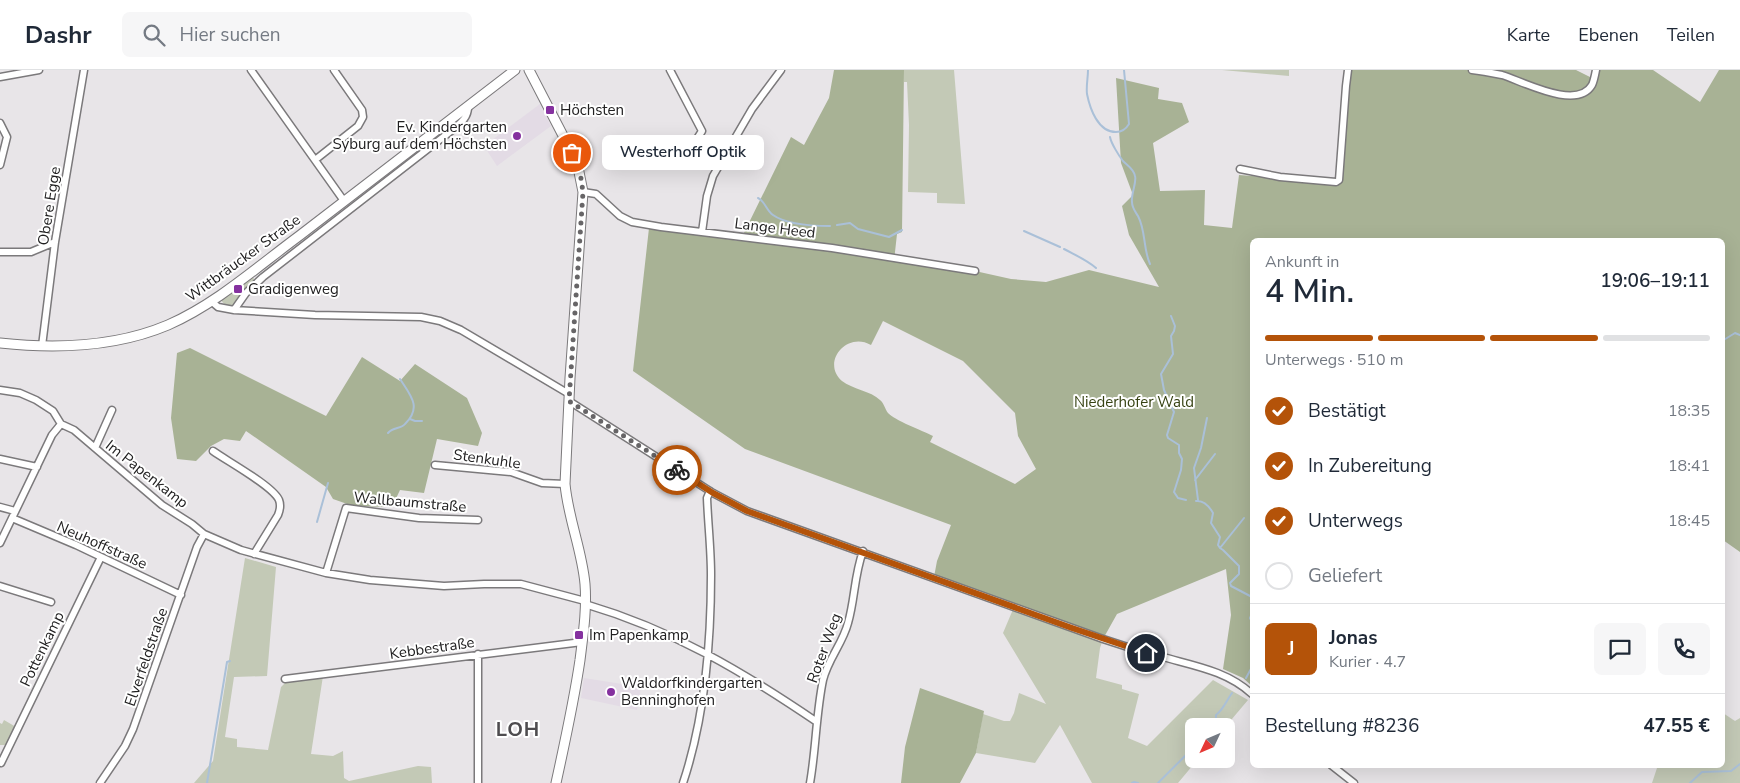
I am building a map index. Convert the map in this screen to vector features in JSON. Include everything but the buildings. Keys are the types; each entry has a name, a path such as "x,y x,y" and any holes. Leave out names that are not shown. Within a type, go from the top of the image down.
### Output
{"main road":[{"name":"Wittbräucker Straße","path":"0,343 42,346 106,342 132,337 167,325 210,301 344,202 515,70"},
{"path":"529,70 572,153 580,172 583,192 565,484 582,568 585,602 582,642 567,734 556,783"}],"street":[{"path":"0,77 38,70"},
{"name":"Obere Egge","path":"42,346 55,242 84,70"},
{"path":"251,70 344,202"},
{"path":"315,160 358,126 363,117 362,110 334,70"},
{"path":"670,70 702,131 691,148 719,166"},
{"path":"702,232 707,196 713,176 752,109 781,70"},
{"path":"1240,169 1280,177 1336,182 1339,180 1348,70"},
{"path":"1472,70 1504,76 1552,93 1566,95 1580,94 1592,86 1596,70"},
{"name":"Wittbräucker Straße","path":"234,310 246,293 264,277 451,132 466,118 468,107"},
{"path":"0,123 8,137 0,165"},
{"name":"Lange Heed","path":"583,192 596,194 620,216 632,222 832,248 974,271"},
{"path":"0,252 31,252 55,242"},
{"path":"210,301 218,307 234,310 315,315 421,317 440,322 461,330 569,398 710,491 747,511 863,551 1125,647 1216,672 1236,682 1250,692"},
{"name":"Im Papenkamp","path":"0,390 20,393 36,400 53,411 61,424 74,430 162,506 196,526 204,534 254,554 326,573 370,580 444,586 484,584 526,585 585,602 652,628 708,653 759,683 817,722"},
{"path":"95,448 112,410"},
{"path":"0,543 52,435 61,424"},
{"path":"213,451 268,488 279,500 278,516 254,554"},
{"path":"0,459 37,467"},
{"name":"Stenkuhle","path":"435,464 511,472 542,483 565,484"},
{"path":"683,783 692,757 701,713 708,653 711,574 707,498 710,491"},
{"path":"0,506 16,511"},
{"name":"Wallbaumstraße","path":"326,573 346,508 419,518 478,520"},
{"name":"Neuhoffstraße","path":"12,518 181,595"},
{"name":"Elverfeldstraße","path":"100,783 134,730 197,547 204,534"},
{"name":"Roter Weg","path":"810,783 824,678 828,664 848,624 854,579 863,551"},
{"name":"Pottenkamp","path":"1,763 3,750 101,557"},
{"path":"0,586 51,602"},
{"name":"Kebbestraße","path":"285,679 582,642"},
{"path":"478,654 478,783"},
{"path":"1335,768 1354,783"}],"shaded area":[{"name":"Ev. Kindergarten Syburg auf dem Höchsten","path":"540,104 551,126 497,166 484,146"},
{"name":"Waldorfkindergarten Benninghofen","path":"584,678 641,687 637,710 581,698"}],"green space":[{"name":"Niederhofer Wald","path":"834,70 904,70 902,232 897,234 894,261 975,271 1011,279 1046,282 1089,270 1159,287 1129,235 1122,206 1133,195 1121,163 1116,78 1159,88 1158,99 1182,103 1189,122 1153,143 1160,191 1205,190 1204,225 1232,228 1239,175 1336,182 1344,70 1576,70 1590,77 1594,70 1653,70 1700,102 1719,70 1740,70 1740,552 1725,541 1725,238 1250,238 1250,684 1243,678 1223,669 1231,615 1226,569 1117,614 1103,639 934,577 937,561 951,525 745,449 633,371 649,228 740,241 791,137 804,145 829,98","holes":["883,321 963,361 1015,413 1018,436 1036,469 1015,484 930,442 933,436 891,416 883,403 876,397 842,381 836,374 835,358 845,345 853,342 871,345"]},
{"path":"904,70 954,70 965,204 937,203 937,193 908,192 909,125 907,82 904,82"},
{"path":"1222,70 1289,70 1289,76"},
{"path":"252,276 256,282 233,305 226,305 222,302 221,300"},
{"path":"190,348 326,416 362,357 400,381 415,364 467,398 482,433 478,446 437,439 424,493 400,490 392,507 353,506 333,499 326,487 246,431 240,441 224,439 211,446 196,461 177,459 171,418 177,353"},
{"path":"245,558 276,567 267,676 234,677 225,737 237,739 237,747 268,750 281,687 287,681 323,676 311,754 333,756 343,751 344,778 349,781 418,766 431,767 432,783 194,783 213,761"},
{"path":"1014,607 1103,639 1096,678 1122,685 1122,689 1139,694 1128,738 1147,746 1213,680 1248,700 1233,718 1185,718 1185,768 1190,768 1178,783 1092,783 1060,725 1035,763 976,753 983,714 1004,721 1010,721 1019,693 1046,704 1003,633"},
{"path":"920,688 984,711 976,753 960,783 901,783 905,747"},
{"path":"1725,714 1735,721 1740,718 1740,783 1652,783 1657,768 1725,768"},
{"path":"4,720 16,727 7,745 0,745 0,723 2,724"}],"waterway":[{"path":"1088,70 1087,94 1093,113 1104,128 1116,132 1124,130 1129,124 1124,70"},
{"path":"1110,137 1119,156 1132,169 1134,174 1132,204 1141,222 1150,264"},
{"name":"Lange Heed","path":"758,198 773,215 785,221 830,226"},
{"name":"Lange Heed","path":"837,225 850,223 858,229 889,237 902,230"},
{"name":"Lange Heed","path":"1024,231 1060,247"},
{"name":"Lange Heed","path":"1064,249 1096,268"},
{"path":"1171,316 1175,326 1171,336 1173,354 1161,374 1164,390 1174,412 1167,435 1168,438 1179,445 1179,453 1182,459 1181,470 1174,492 1178,498 1186,500"},
{"path":"1725,339 1735,333 1740,335"},
{"path":"388,433 403,426 413,412 414,407 411,396 400,379"},
{"path":"1198,500 1194,468 1201,448 1207,418"},
{"path":"410,419 422,421"},
{"path":"1195,480 1215,454"},
{"path":"317,522 328,483"},
{"path":"1196,501 1204,503 1213,513 1211,523 1220,537 1218,545 1239,566 1239,574 1230,583 1231,586 1250,596"},
{"path":"1220,548 1244,518"},
{"path":"207,783 227,662 230,661"},
{"path":"1246,678 1250,671"},
{"path":"1216,718 1216,715 1223,708 1232,693"},
{"path":"1158,783 1185,756"},
{"path":"1690,783 1702,772 1731,771 1740,764"},
{"path":"1132,783 1138,783"}],"way so far":[{"path":"572,153 580,172 583,192 569,401 677,470"}],"place":[{"name":"Höchsten","path":"550,110"},
{"name":"Ev. Kindergarten Syburg auf dem Höchsten","path":"517,136"},
{"name":"Westerhoff Optik","path":"572,153"},
{"name":"Gradigenweg","path":"238,289"},
{"name":"Im Papenkamp","path":"579,635"},
{"name":"Waldorfkindergarten Benninghofen","path":"611,692"}],"district":[{"name":"LOH","path":"518,729"}],"route":[{"path":"677,470 713,493 747,511 1146,653"}]}
